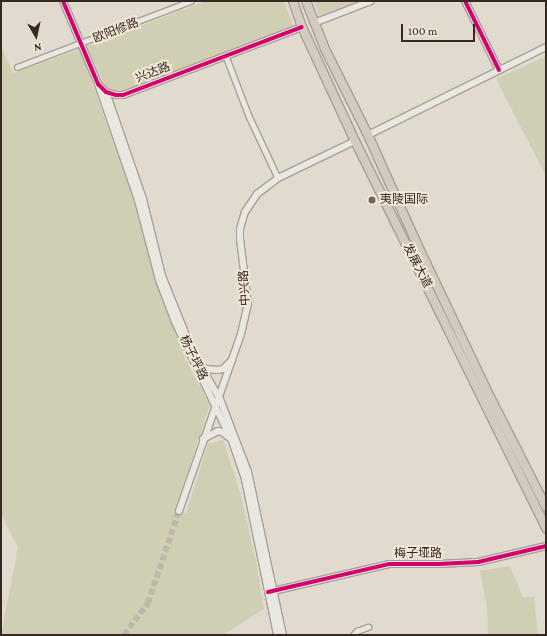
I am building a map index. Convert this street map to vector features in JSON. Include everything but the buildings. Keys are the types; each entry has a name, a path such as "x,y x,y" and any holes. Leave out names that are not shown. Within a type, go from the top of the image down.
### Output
{"highway":[{"name":"发展大道","path":"293,1 302,27 355,141 546,528"},
{"name":"发展大道","path":"306,1 314,23 368,135 484,386 546,507"}],"main road":[{"path":"63,1 98,84 106,92"},
{"path":"314,23 371,1"},
{"path":"465,1 500,70"},
{"name":"兴达路","path":"106,92 116,95 123,95 302,27"},
{"path":"368,135 546,47"},
{"name":"杨子坪路","path":"98,84 138,200 159,280 175,322 199,367"},
{"name":"杨子坪路","path":"106,92 143,199 162,276 199,367 232,441 244,475 271,591 277,635"},
{"name":"中兴路","path":"179,511 203,439 220,399 234,358 248,304 240,239 242,219 250,203 257,194 278,178 355,141"},
{"path":"199,367 218,370 227,365 234,358"},
{"path":"199,367 220,399 248,472 271,591 283,635"},
{"path":"203,439 218,431 226,434 232,441"},
{"name":"梅子垭路","path":"271,591 390,564 478,562 546,546"}],"street":[{"name":"欧阳修路","path":"17,67 82,44 191,1"},
{"path":"226,56 249,116 278,178"},
{"path":"353,635 357,631 368,627"}],"shaded area":[{"path":"206,1 284,1 294,27 122,94 112,92 104,84 87,46"},
{"path":"314,1 363,1 320,17"},
{"path":"1,46 13,73 80,49 133,198 156,282 186,360 210,405 175,510 186,513 208,444 223,440 240,492 257,566 264,609 223,635 1,635 18,547 1,515"},
{"path":"546,56 546,176 496,79"},
{"path":"510,566 523,597 534,597 538,635 488,635 487,607 480,571"}],"tunnel":[{"path":"124,635 148,603 179,511"}],"cycle path":[{"path":"63,1 98,84 106,92 116,95 123,95 302,27"},
{"path":"465,1 499,70"},
{"path":"268,592 389,564 478,562 546,546"}],"place":[{"name":"夷陵国际","path":"372,200"}]}
